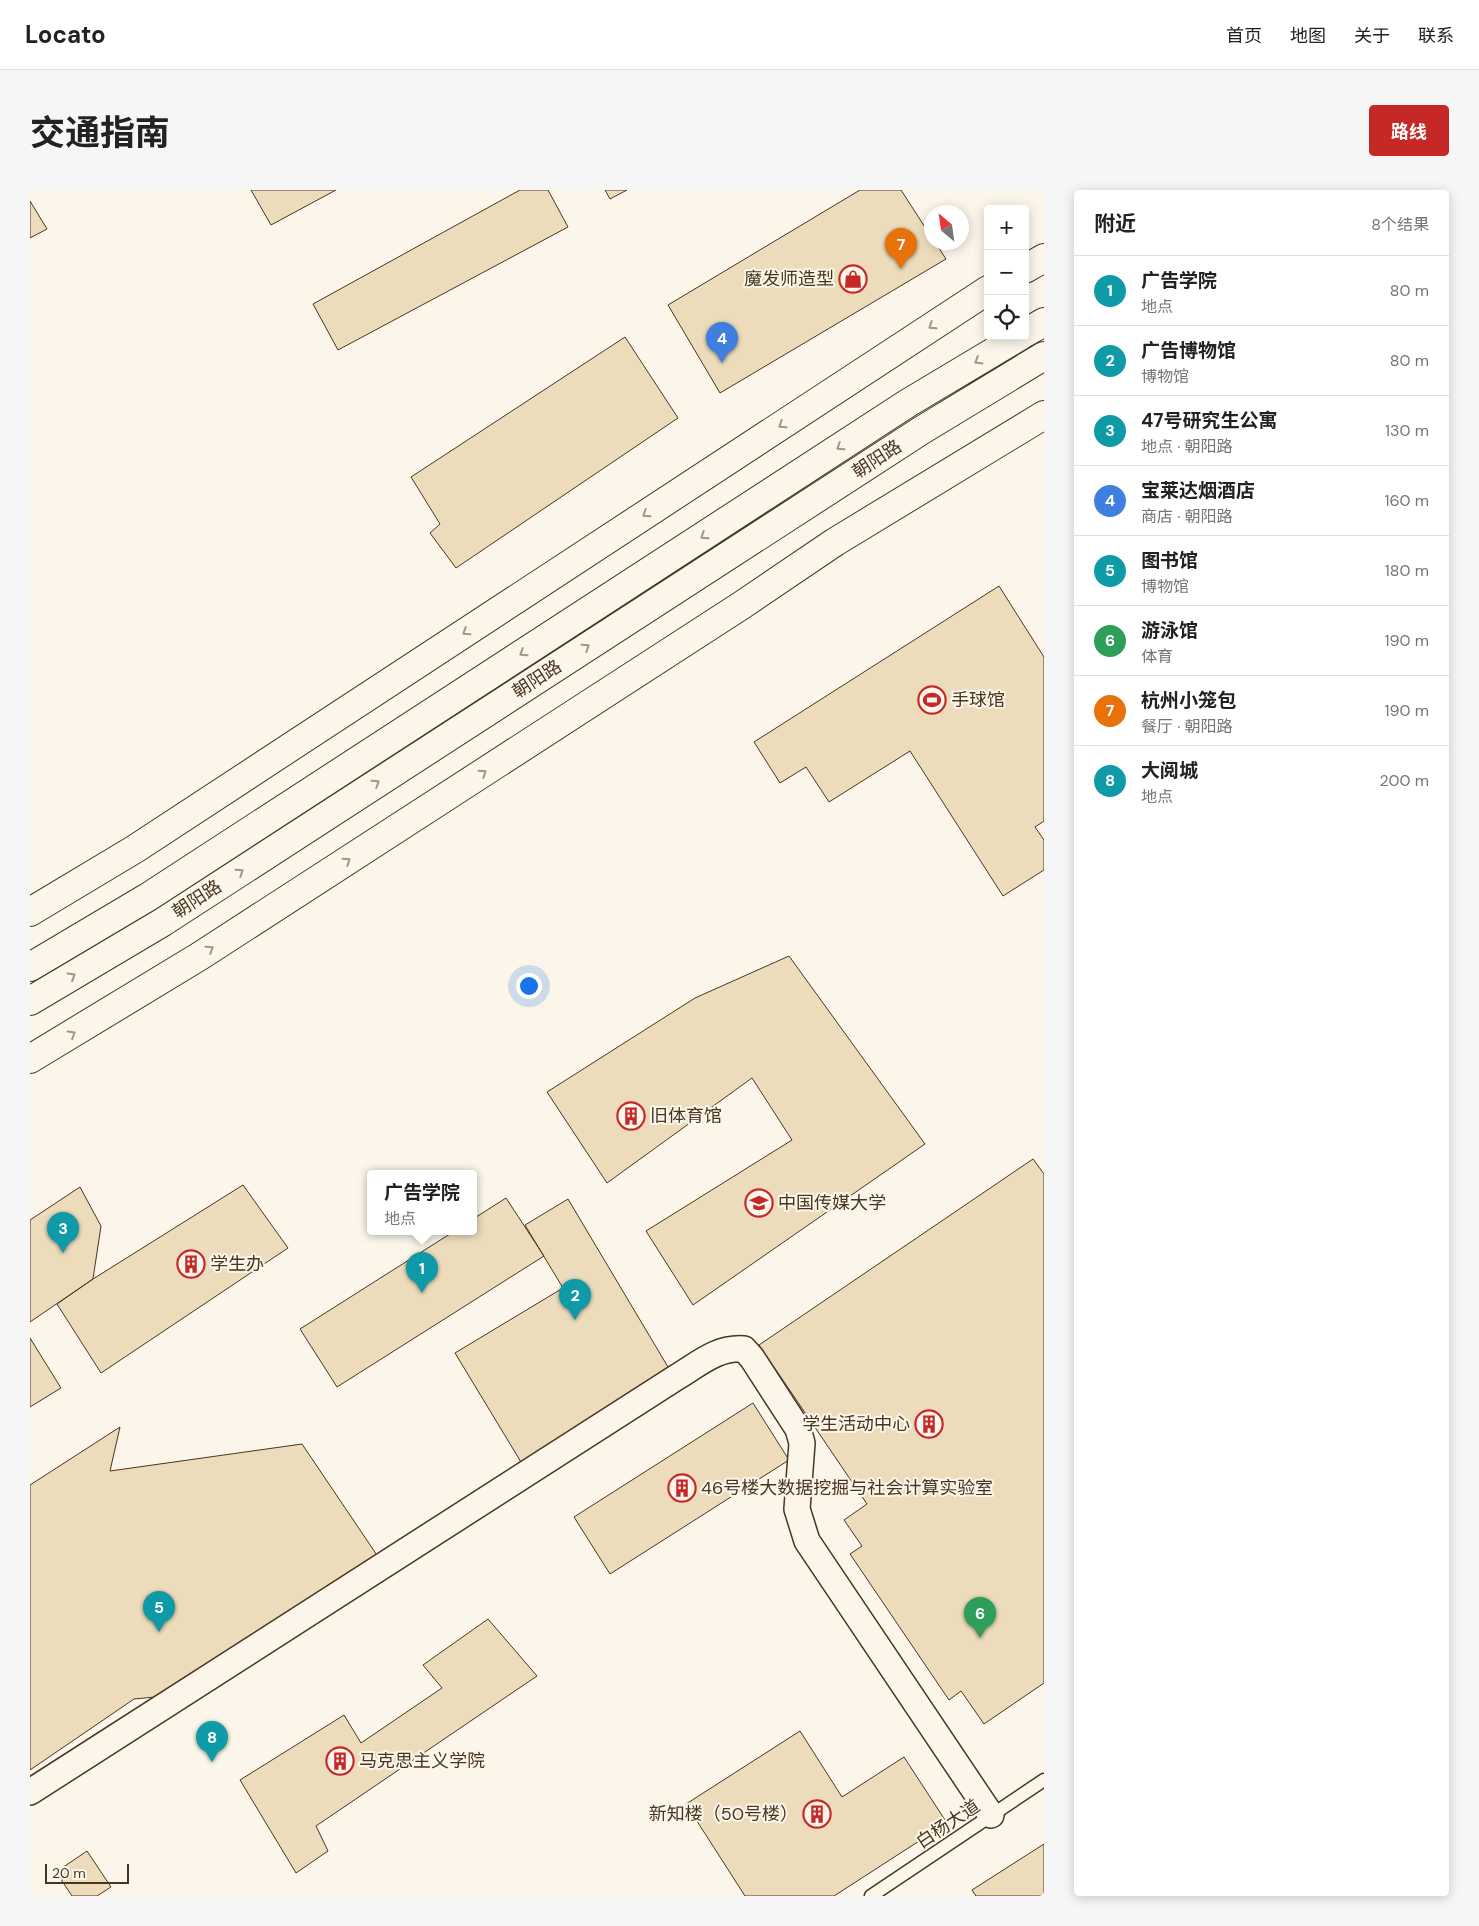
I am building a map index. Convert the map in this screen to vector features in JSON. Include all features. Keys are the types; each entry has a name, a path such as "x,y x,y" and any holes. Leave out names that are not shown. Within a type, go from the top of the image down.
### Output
{"main road":[{"path":"1029,267 1044,258"},
{"path":"30,912 135,849 984,293"},
{"path":"1029,331 1044,322"},
{"name":"朝阳路","path":"30,967 148,897 899,409 1013,340"},
{"name":"朝阳路","path":"30,1001 163,922 922,430 1044,356"},
{"path":"30,1059 209,950 742,605 835,542 1044,415"}],"street":[{"path":"30,1792 677,1377 718,1352 732,1348 744,1349 752,1358 798,1429 802,1443 797,1509 807,1540 992,1816"}],"lane":[{"name":"白杨大道","path":"871,1896 1044,1780"}],"building":[{"path":"251,190 336,190 271,225"},
{"path":"520,190 548,190 568,227 338,350 313,304"},
{"path":"605,190 627,190 610,199"},
{"path":"860,190 901,190 924,226 924,250 940,250 946,259 720,393 668,305"},
{"path":"30,201 47,229 30,238"},
{"path":"625,337 678,418 456,568 430,533 440,524 411,477"},
{"name":"手球馆","path":"999,586 1044,657 1044,821 1035,827 1044,840 1044,870 1003,896 910,751 829,802 806,767 780,783 754,742"},
{"name":"旧体育馆","path":"789,956 925,1144 693,1305 646,1231 792,1140 752,1078 607,1183 547,1092 695,998"},
{"name":"学生活动中心","path":"1033,1159 1044,1174 1044,1683 984,1724 961,1691 949,1700 850,1554 862,1546 844,1520 867,1504 759,1345"},
{"name":"学生办","path":"243,1185 288,1248 101,1373 57,1304 93,1279"},
{"path":"80,1187 101,1226 93,1279 30,1322 30,1220"},
{"path":"506,1198 544,1256 337,1387 300,1329 448,1235 477,1235 477,1216"},
{"path":"568,1199 671,1372 521,1462 455,1353 563,1288 525,1225"},
{"path":"30,1338 61,1388 30,1407"},
{"name":"46号楼大数据挖掘与社会计算实验室","path":"753,1403 789,1460 610,1574 574,1517"},
{"path":"120,1427 110,1471 302,1444 385,1567 155,1697 134,1699 30,1770 30,1485"},
{"name":"马克思主义学院","path":"488,1619 537,1676 316,1826 328,1851 296,1873 240,1780 344,1715 361,1743 442,1688 423,1665"},
{"name":"新知楼（50号楼）","path":"800,1731 842,1797 904,1757 947,1823 834,1896 745,1896 686,1804"},
{"path":"1044,1844 1044,1896 976,1896 972,1890"},
{"path":"87,1851 111,1887 97,1896 72,1896 56,1872"}],"place":[{"name":"杭州小笼包","path":"901,269"},
{"name":"魔发师造型","path":"853,279"},
{"name":"宝莱达烟酒店","path":"722,363"},
{"name":"手球馆","path":"932,700"},
{"name":"旧体育馆","path":"631,1116"},
{"name":"中国传媒大学","path":"759,1203"},
{"name":"47号研究生公寓","path":"63,1253"},
{"name":"学生办","path":"191,1264"},
{"name":"广告学院","path":"422,1293"},
{"name":"广告博物馆","path":"575,1320"},
{"name":"学生活动中心","path":"929,1424"},
{"name":"46号楼大数据挖掘与社会计算实验室","path":"682,1488"},
{"name":"图书馆","path":"159,1632"},
{"name":"游泳馆","path":"980,1638"},
{"name":"马克思主义学院","path":"340,1761"},
{"name":"大阅城","path":"212,1762"},
{"name":"新知楼（50号楼）","path":"817,1814"}]}
